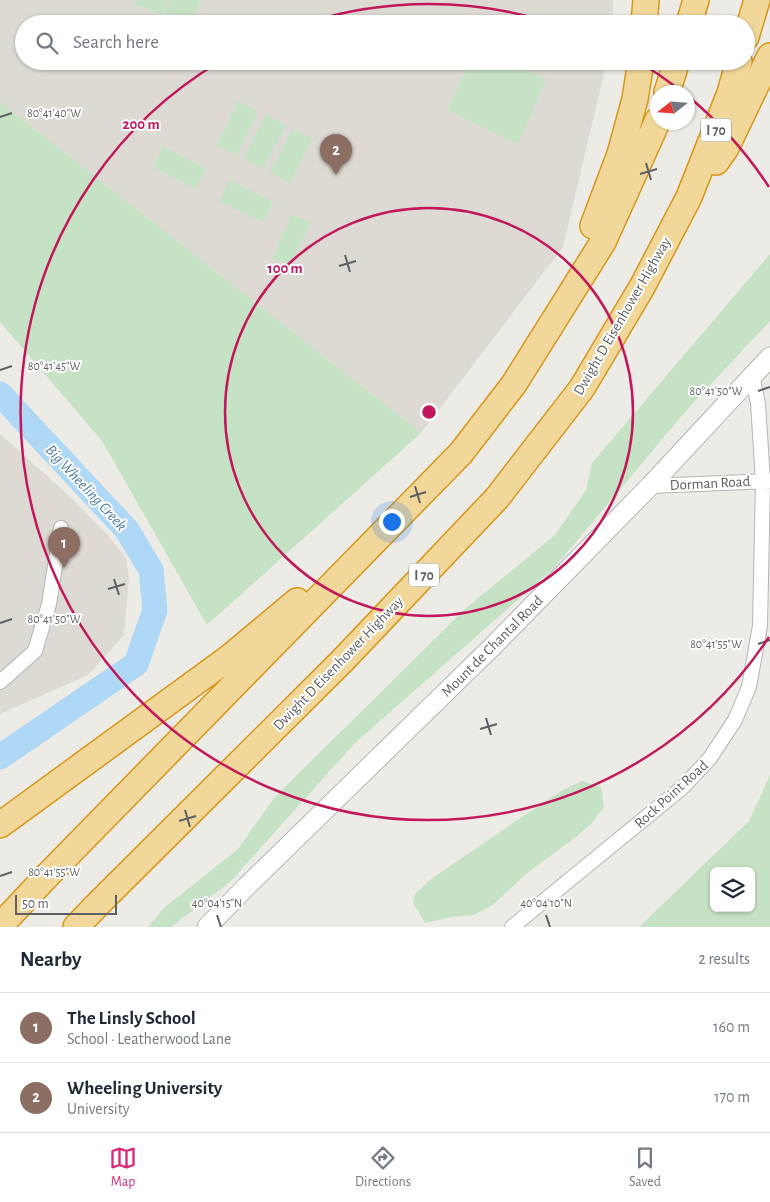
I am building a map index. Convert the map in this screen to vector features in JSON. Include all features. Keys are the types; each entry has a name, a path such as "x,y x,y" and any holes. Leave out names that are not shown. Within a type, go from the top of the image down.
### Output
{"highway":[{"path":"645,15 646,0"},
{"path":"692,15 696,0"},
{"path":"753,15 757,0"},
{"path":"689,198 726,148 770,56"},
{"path":"557,317 597,218 620,154 635,99 640,70"},
{"path":"668,85 674,70"},
{"name":"Dwight D Eisenhower Highway","path":"76,927 343,660 497,498 582,388 642,287 689,198 730,93 736,70"},
{"path":"0,924 467,446 514,384 603,242 653,130"},
{"path":"0,825 230,657 402,513"}],"street":[{"name":"Mount de Chantal Road","path":"207,927 493,646 650,486 770,357"},
{"name":"Rock Point Road","path":"512,927 683,787 710,758 735,720 749,687 760,626 767,481 758,403 752,376"},
{"name":"Dorman Road","path":"650,486 767,481"},
{"path":"0,682 35,651 50,604 61,528"},
{"path":"0,924 18,927"}],"shaded area":[{"path":"0,0 613,0 612,15 15,15 15,70 605,70 563,247 421,433 0,102"},
{"path":"0,434 64,491 107,534 126,558 129,578 124,635 88,675 0,714"}],"green space":[{"path":"136,0 167,0 162,15 135,4"},
{"path":"169,0 201,0 195,15 163,15"},
{"path":"466,70 524,70 546,80 518,144 447,110"},
{"path":"238,101 258,112 237,156 217,145"},
{"path":"0,102 421,433 207,625 102,441 0,322"},
{"path":"266,115 286,125 263,169 244,158"},
{"path":"292,129 312,139 290,183 270,172"},
{"path":"163,146 206,169 195,188 153,167"},
{"path":"230,180 273,202 263,222 219,201"},
{"path":"292,214 311,223 290,266 272,258"},
{"path":"770,254 770,321 685,412 554,568 356,742 230,882 171,927 148,927 164,908 238,849 274,798 465,609 555,535 586,490 592,463"},
{"path":"770,775 770,927 639,927 749,821"},
{"path":"582,781 601,787 604,807 592,823 526,874 494,904 474,915 452,917 425,923 413,903 415,894 431,879 544,802"}],"waterway":[{"name":"Big Wheeling Creek","path":"0,394 127,530 151,570 155,610 136,664 0,757"}],"place":[{"name":"Wheeling University","path":"336,175"},
{"name":"The Linsly School","path":"64,568"}]}
